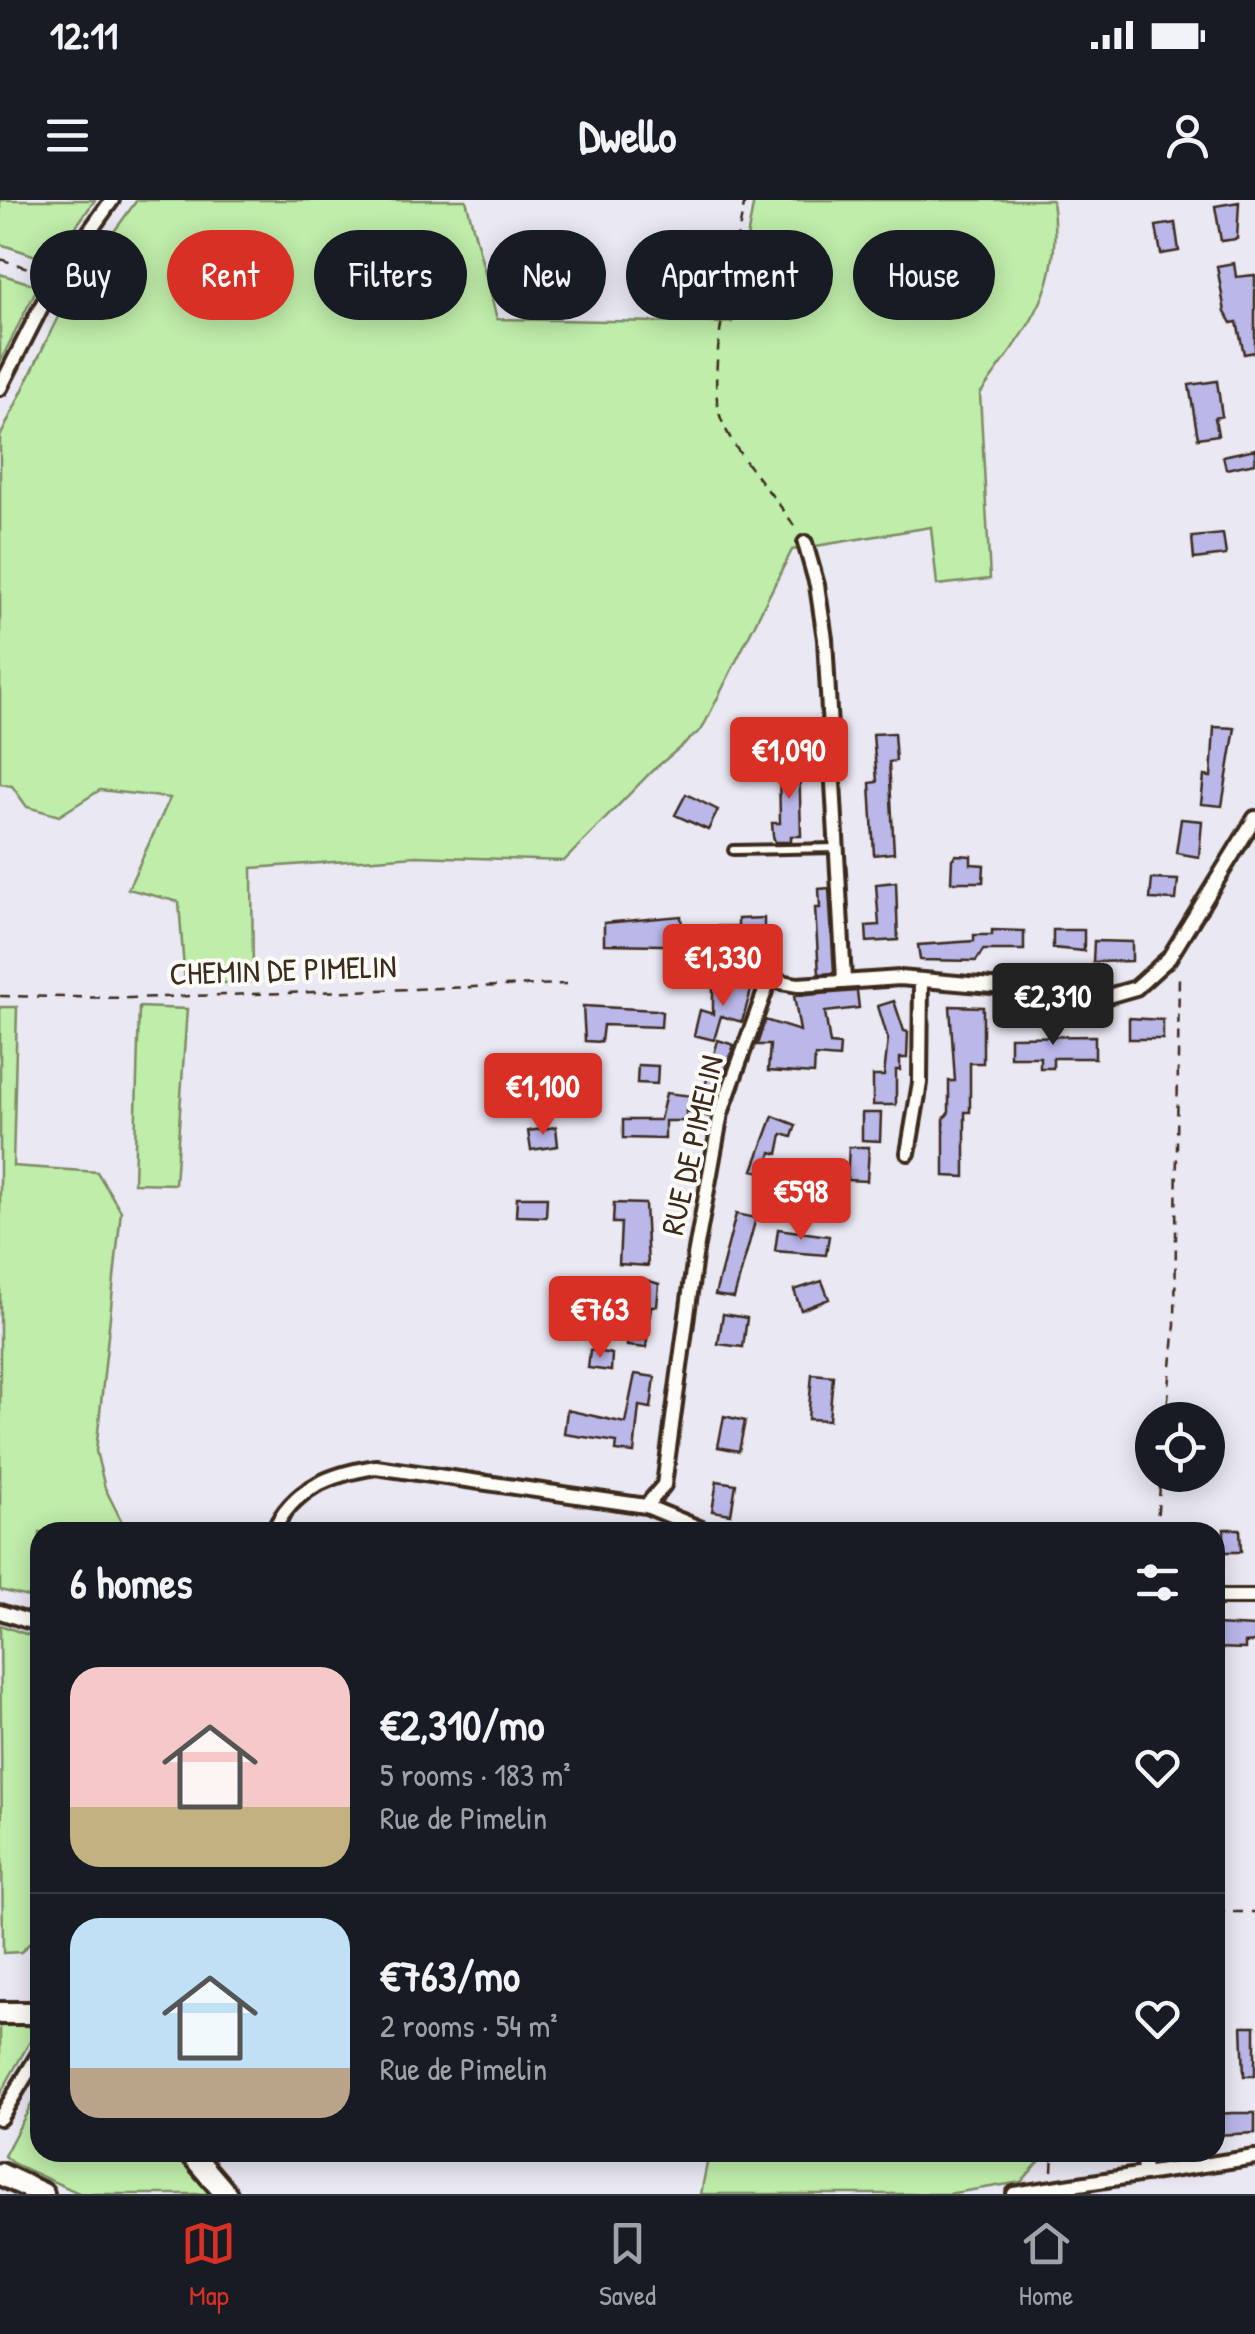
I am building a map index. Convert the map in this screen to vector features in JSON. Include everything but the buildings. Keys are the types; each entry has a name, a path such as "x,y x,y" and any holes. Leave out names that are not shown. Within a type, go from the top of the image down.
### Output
{"main road":[{"path":"0,2013 30,2016"},
{"path":"199,2162 226,2194"},
{"path":"0,2174 43,2194"}],"street":[{"path":"90,230 112,200"},
{"path":"0,388 35,320"},
{"path":"804,543 823,626 844,980"},
{"name":"RUE DE PIMELIN","path":"664,1513 664,1485 707,1182 721,1113 768,980 798,985 844,980 921,980 1108,996 1136,988 1169,958 1255,818"},
{"path":"908,1152 920,1083 921,980"},
{"path":"279,1522 293,1500 319,1481 342,1472 376,1467 646,1506 685,1522"},
{"path":"646,1506 664,1485"},
{"path":"1225,1597 1255,1597"},
{"path":"0,1612 30,1622"},
{"path":"0,2118 30,2068"},
{"path":"1225,2161 1255,2157"},
{"path":"1143,2162 1144,2172"},
{"path":"1014,2194 1218,2162"}],"lane":[{"path":"733,850 838,848"}],"path":[{"path":"745,200 721,334 716,401 727,430 804,543"},
{"path":"0,258 30,269"},
{"path":"1168,1402 1175,1324 1180,973 1169,958"},
{"name":"CHEMIN DE PIMELIN","path":"0,996 130,998 567,984"},
{"path":"1157,1522 1160,1492"},
{"path":"1225,1912 1255,1912"},
{"path":"1052,2182 1053,2162"}],"green space":[{"path":"0,200 95,200 73,230 30,230 30,254 0,244"},
{"path":"137,200 466,200 487,281 487,320 833,320 833,230 749,230 754,200 1052,200 1055,232 1048,283 1027,327 980,394 990,579 937,585 931,527 792,550 702,729 652,771 564,861 416,856 252,868 253,982 185,984 179,902 128,889 170,798 100,790 59,816 27,807 12,786 0,784 0,437 56,320 147,320 147,230 115,230"},
{"path":"0,274 30,283 30,302 0,362"},
{"path":"0,1007 17,1007 13,1166 97,1172 121,1211 96,1451 105,1488 122,1522 30,1522 30,1598 0,1590"},
{"path":"139,1007 187,1009 175,1184 134,1183"},
{"path":"0,1625 30,1636 30,1943 21,1952 3,1953"},
{"path":"0,2021 29,2025 30,2041 0,2094"},
{"path":"30,2107 30,2162 189,2162 217,2194 81,2194 4,2156"},
{"path":"707,2162 1039,2162 1021,2182 948,2194 701,2194"}]}
